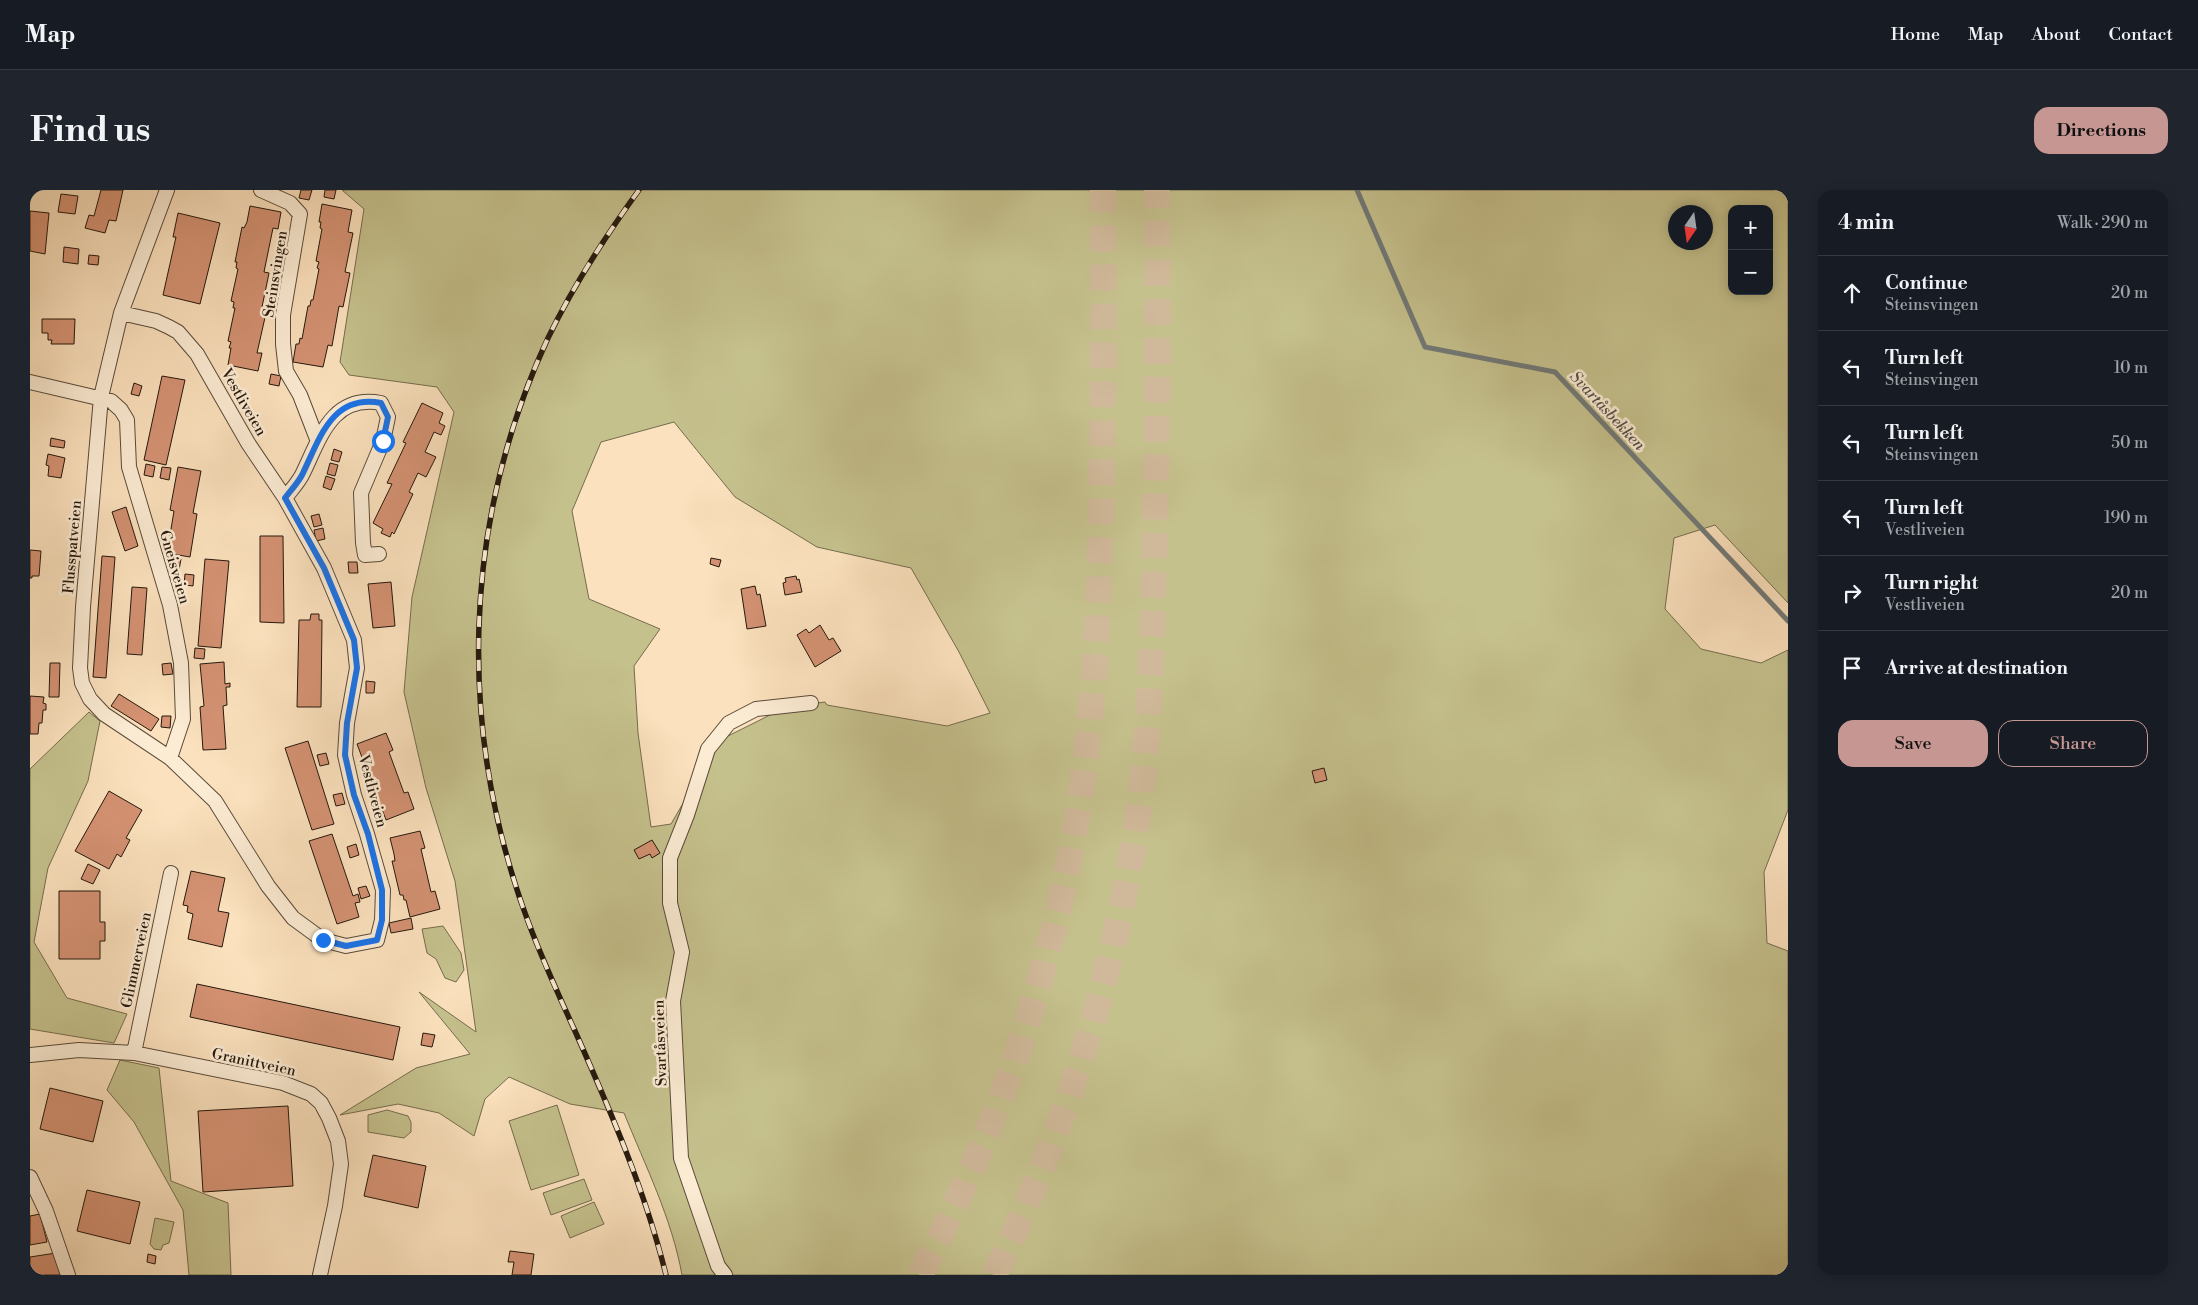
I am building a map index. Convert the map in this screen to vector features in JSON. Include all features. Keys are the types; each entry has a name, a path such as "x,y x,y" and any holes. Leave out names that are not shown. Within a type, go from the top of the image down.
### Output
{"street":[{"name":"Flusspatveien","path":"90,699 82,683 80,668 83,607 101,397 121,314 167,190"},
{"name":"Steinsvingen","path":"261,190 290,203 300,214 283,315 283,344 286,371 300,395 317,439"},
{"name":"Vestliveien","path":"90,699 112,721 170,758 215,801 268,886 293,918 323,940 346,946 377,940 382,920 382,890 368,834 354,795 345,755 347,723 357,668 354,640 324,568 285,498 248,443 206,369 178,332 156,321 121,314"},
{"path":"30,382 101,397"},
{"name":"Gneisveien","path":"101,397 111,401 121,410 127,420 129,467 170,605 181,663 183,719 170,758"},
{"path":"285,498 302,475 317,439 327,422 352,404 367,400 381,403 388,417 383,441 361,493 365,555 379,554"},
{"name":"Svartåsveien","path":"725,1275 718,1266 681,1158 673,1001 682,952 670,903 670,858 687,815 708,749 729,723 756,709 810,703"},
{"name":"Glimmerveien","path":"134,1053 171,873"},
{"name":"Granittveien","path":"30,1055 79,1050 134,1053 283,1083 311,1094 321,1103 338,1141 341,1164 335,1206 320,1275"},
{"path":"30,1177 46,1211 68,1275"}],"shaded area":[{"path":"342,190 1788,190 1788,603 1715,525 1674,538 1665,609 1701,649 1761,663 1788,650 1788,810 1764,872 1767,943 1788,951 1788,1275 682,1275 665,1213 624,1113 570,1104 509,1077 485,1099 474,1136 439,1113 398,1104 340,1115 416,1068 470,1054 419,992 476,1032 455,881 426,788 404,692 412,597 454,412 437,387 349,375 340,362 364,209","holes":["674,422 735,497 817,547 911,568 959,652 990,713 947,726 827,705 825,702 786,707 720,740 671,824 651,827 638,733 634,666 660,629 589,599 572,511 601,442"]},
{"path":"89,712 100,721 88,781 48,868 34,942 67,998 127,1014 114,1043 30,1029 30,769"},
{"path":"443,926 461,953 464,970 456,982 445,978 436,959 427,953 422,929"},
{"path":"120,1060 159,1068 171,1181 228,1203 231,1275 189,1275 183,1210 134,1122 107,1090"},
{"path":"557,1105 579,1175 531,1190 509,1121"},
{"path":"387,1110 408,1116 411,1122 411,1132 404,1138 368,1132 368,1115"},
{"path":"584,1179 592,1200 551,1215 543,1193"},
{"path":"594,1202 604,1224 570,1238 561,1216"},
{"path":"155,1218 174,1222 169,1243 163,1245 161,1250 154,1249 150,1244"}],"building":[{"path":"101,190 123,190 116,221 109,220 105,233 85,228 89,215 94,216"},
{"path":"301,190 312,190 309,200 299,198"},
{"path":"325,190 336,190 334,199 324,197"},
{"path":"61,194 78,196 75,214 58,212"},
{"path":"322,204 352,210 348,232 353,233 345,272 350,273 343,307 339,306 332,346 328,345 323,367 293,362 296,344 299,344 300,338 302,339 308,306 310,306 311,300 313,300 319,269 317,268 319,262 316,261 322,229 320,228 321,222 319,222"},
{"path":"250,206 281,212 278,229 273,228 264,272 269,273 261,312 266,313 257,353 262,353 258,371 228,365 231,342 228,341 235,308 233,308 234,302 231,301 238,269 236,268 237,262 235,262 242,227 244,228 247,222"},
{"path":"30,211 49,213 45,254 30,251"},
{"path":"178,213 220,223 200,304 163,295 176,237 173,237"},
{"path":"64,247 79,249 78,264 63,262"},
{"path":"89,255 99,256 98,265 88,264"},
{"path":"42,319 75,319 74,344 51,344 52,340 48,340 48,333 42,333"},
{"path":"271,374 281,376 279,386 269,384"},
{"path":"162,376 185,380 166,465 144,460"},
{"path":"134,383 142,386 139,396 131,394"},
{"path":"422,403 443,413 439,423 445,426 441,435 434,432 425,452 436,457 426,477 418,473 409,492 413,494 394,534 392,532 390,537 381,533 383,529 373,523 392,484 387,483 406,443 403,442"},
{"path":"51,438 65,441 64,448 50,446"},
{"path":"334,449 342,452 339,462 331,460"},
{"path":"48,454 65,458 61,478 48,476 49,466 46,465"},
{"path":"330,463 338,465 335,476 327,474"},
{"path":"146,464 155,466 153,477 144,475"},
{"path":"162,467 171,468 169,480 160,478"},
{"path":"178,467 201,471 193,513 197,514 190,557 167,553 174,511 170,510"},
{"path":"326,476 335,479 331,490 323,487"},
{"path":"126,507 138,546 125,551 112,512"},
{"path":"319,514 322,525 314,527 311,516"},
{"path":"323,528 325,539 316,541 314,530"},
{"path":"260,536 283,536 284,623 260,622"},
{"path":"30,550 41,551 39,576 32,576 32,578 30,578"},
{"path":"102,556 115,557 106,678 93,677"},
{"path":"171,557 181,559 179,570 169,568"},
{"path":"711,558 721,560 719,567 710,564"},
{"path":"205,559 229,561 221,648 198,646"},
{"path":"348,562 357,562 358,573 349,573"},
{"path":"185,574 194,575 193,586 184,585"},
{"path":"796,576 797,580 799,579 802,592 785,595 783,583 786,582 785,578"},
{"path":"391,582 395,626 373,628 368,584"},
{"path":"755,586 757,595 760,594 766,626 747,629 741,589"},
{"path":"132,587 147,588 142,655 127,654"},
{"path":"311,614 319,614 319,620 322,620 321,707 297,707 299,620 310,620"},
{"path":"820,625 829,640 833,638 841,651 815,667 797,635 806,629 809,633"},
{"path":"195,648 205,649 204,659 194,658"},
{"path":"224,662 225,684 230,683 230,687 226,687 227,705 223,706 226,749 203,750 200,707 204,706 200,664"},
{"path":"50,663 60,663 59,697 49,697"},
{"path":"171,663 173,674 163,675 162,664"},
{"path":"366,681 375,682 374,693 366,693"},
{"path":"119,694 159,719 151,731 111,706"},
{"path":"30,696 44,697 43,703 46,704 46,710 43,710 42,723 39,723 38,734 30,734"},
{"path":"162,716 171,716 170,728 161,727"},
{"path":"386,733 393,750 389,752 404,793 408,792 414,809 386,820 380,804 378,804 376,799 374,800 362,767 364,766 363,760 357,744"},
{"path":"308,741 334,824 312,830 285,748"},
{"path":"326,753 329,764 320,766 317,755"},
{"path":"1324,768 1327,780 1315,783 1312,771"},
{"path":"109,791 142,810 126,838 130,840 121,857 117,854 109,869 75,851"},
{"path":"342,793 345,804 336,806 333,795"},
{"path":"420,831 425,848 421,849 431,892 435,891 440,909 410,917 406,900 404,900 403,895 400,895 392,861 395,861 390,838"},
{"path":"332,834 353,896 358,894 360,902 355,903 359,917 337,924 309,841"},
{"path":"652,840 660,853 652,858 650,854 639,859 634,850"},
{"path":"356,844 359,855 350,858 347,847"},
{"path":"88,864 100,870 93,884 81,879"},
{"path":"191,871 225,878 218,911 229,913 222,947 188,939 193,914 187,912 188,906 183,905"},
{"path":"366,886 370,896 361,899 358,888"},
{"path":"59,891 100,891 100,922 105,922 105,941 100,941 100,959 59,959"},
{"path":"411,918 413,929 391,933 389,923"},
{"path":"197,984 400,1027 393,1060 190,1017"},
{"path":"423,1033 435,1035 432,1047 421,1045"},
{"path":"50,1088 103,1101 93,1142 40,1129"},
{"path":"288,1106 293,1186 203,1192 198,1111"},
{"path":"373,1155 426,1166 418,1208 364,1196"},
{"path":"87,1190 140,1202 130,1244 77,1231"},
{"path":"40,1214 47,1242 30,1245 30,1216"},
{"path":"510,1251 534,1254 531,1275 512,1275 514,1262 508,1262"},
{"path":"56,1253 60,1275 30,1275 30,1257"},
{"path":"148,1254 156,1256 155,1264 147,1262"}],"waterway":[{"name":"Svartåsbekken","path":"1357,190 1425,347 1555,372 1788,621"}],"tunnel":[{"path":"920,1275 948,1221 973,1165 1017,1052 1036,994 1052,935 1066,876 1077,816 1092,697 1099,578 1103,382 1103,190"},
{"path":"994,1275 1040,1172 1079,1066 1110,958 1133,847 1143,775 1152,631 1157,420 1157,190"}],"railway":[{"path":"639,190 602,244 568,300 548,338 519,409 498,481 485,555 479,629 480,704 489,778 506,851 529,924 626,1151 648,1212 666,1275"}],"route":[{"path":"323,940 346,946 377,940 382,920 382,890 368,834 354,795 345,755 347,723 357,668 354,640 324,568 285,498 302,475 317,439 327,422 352,404 367,400 381,403 388,417 383,441"}]}
